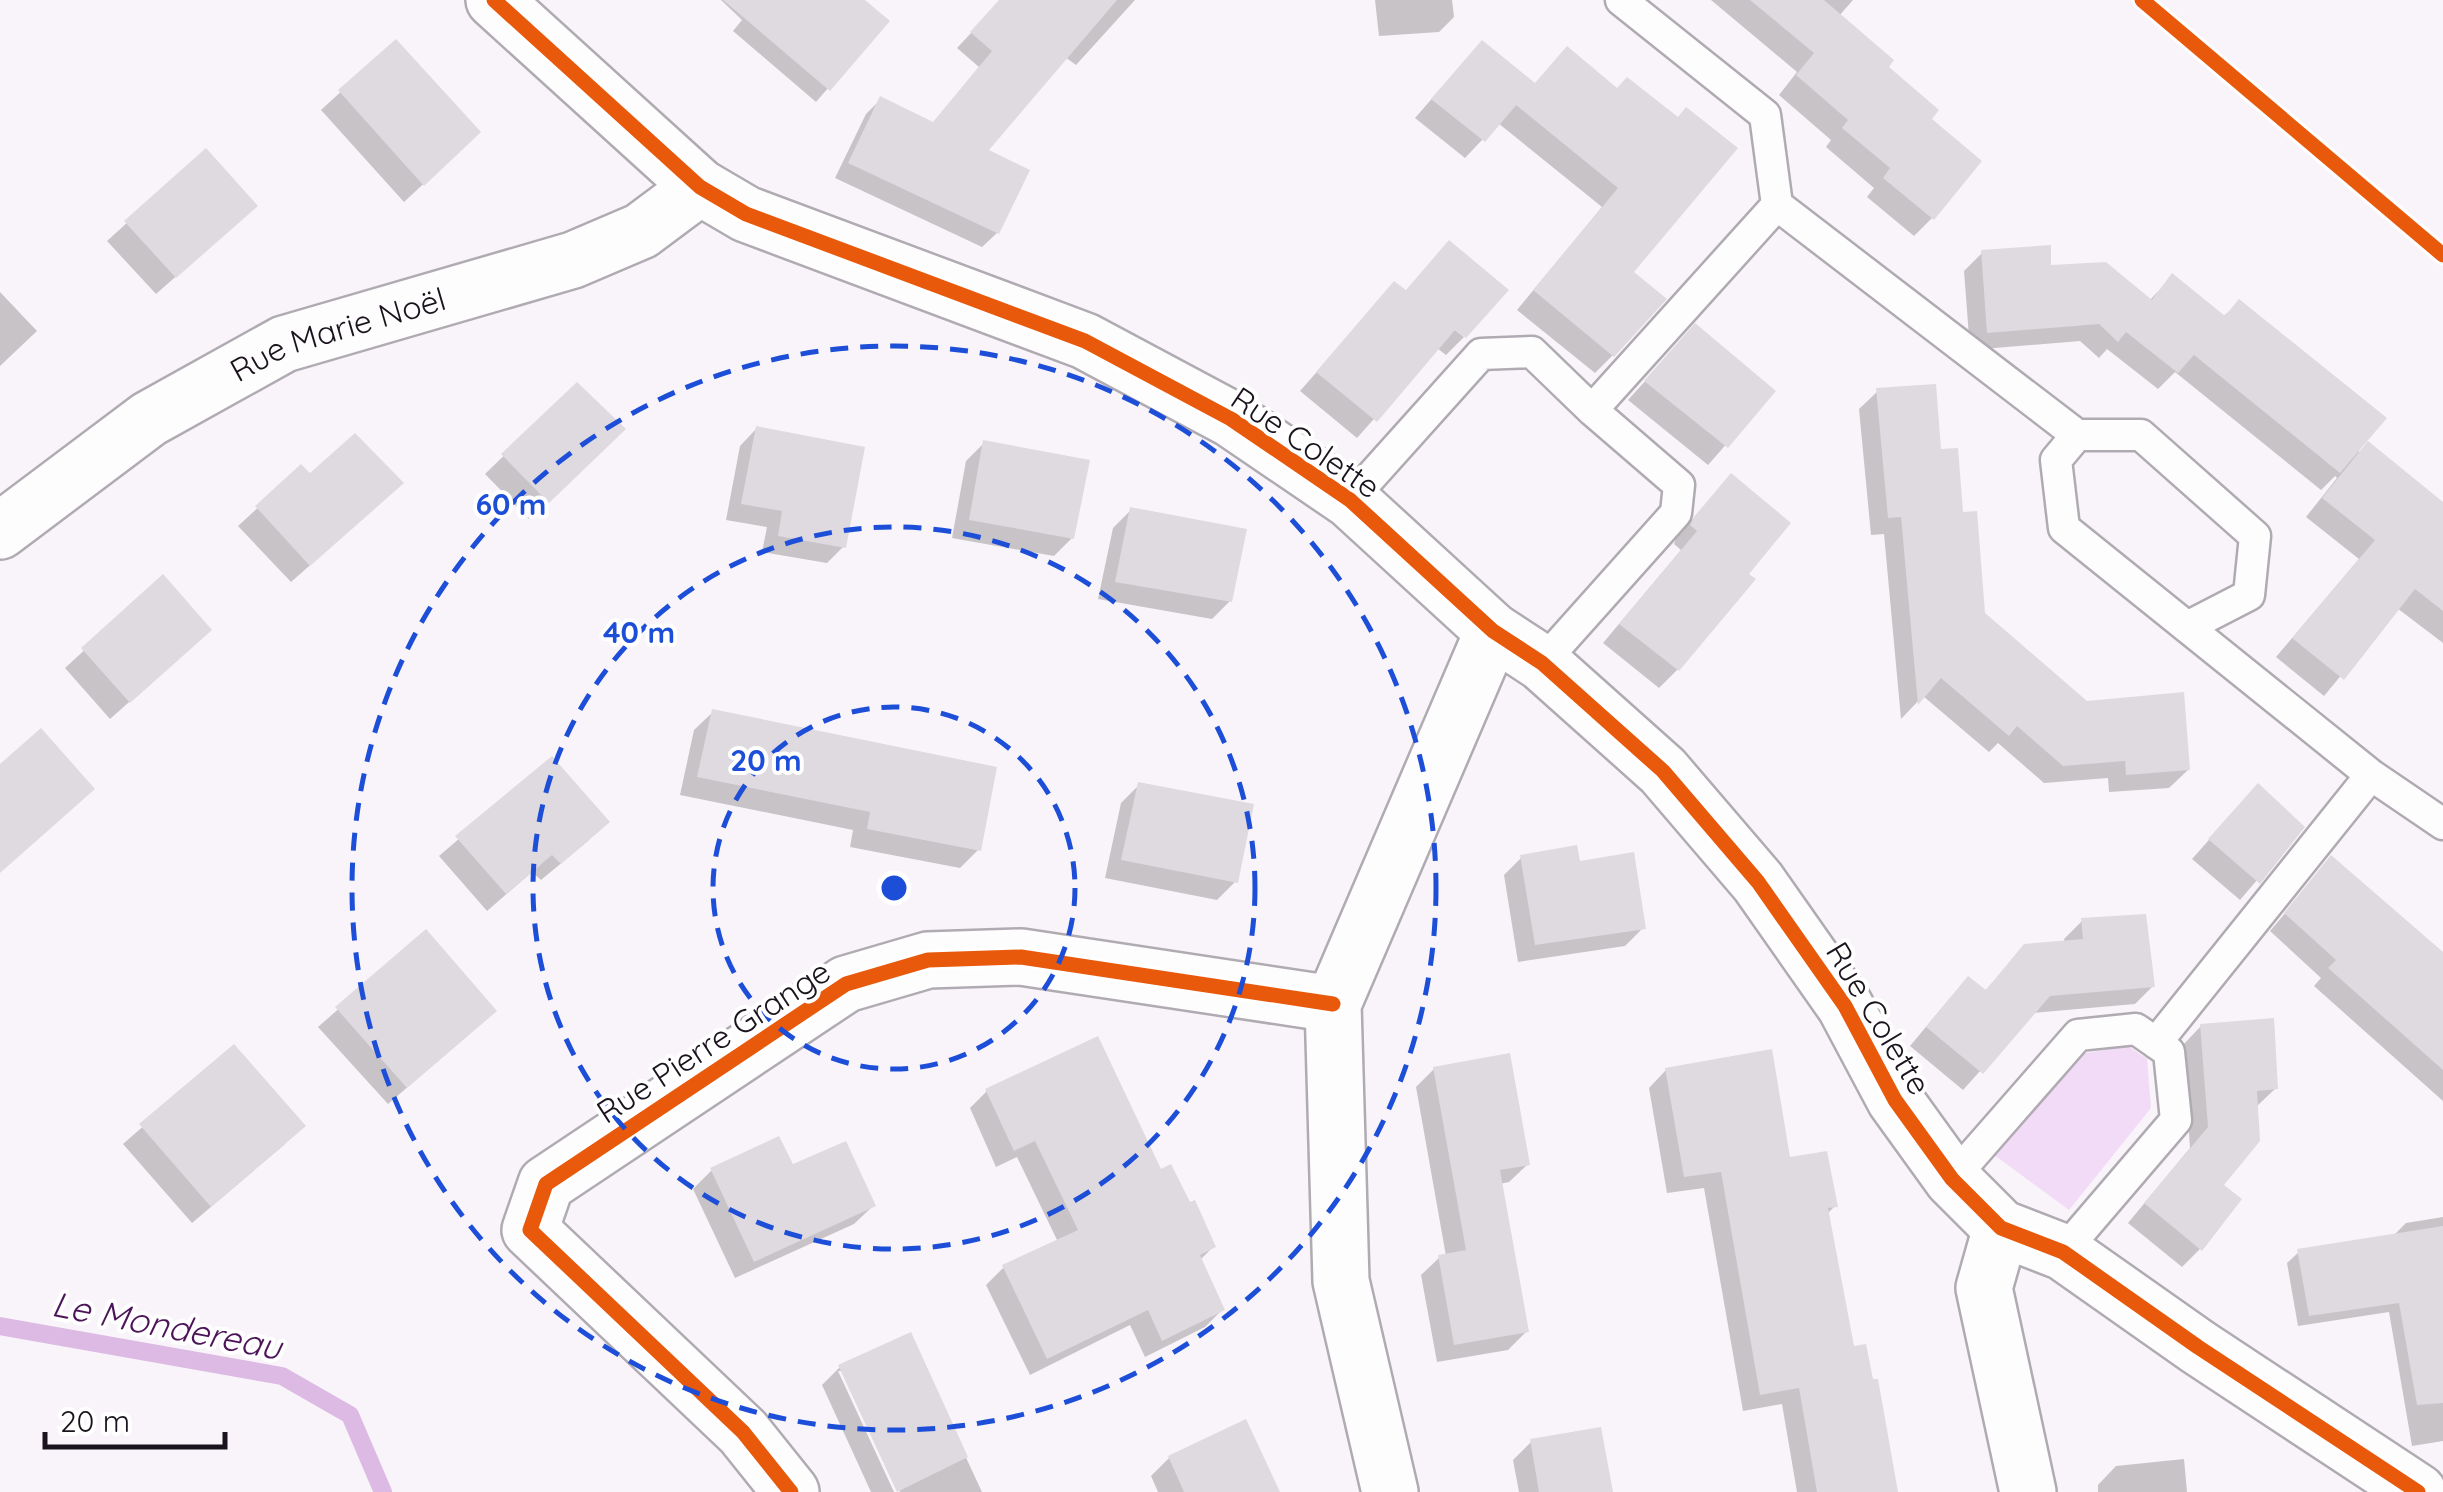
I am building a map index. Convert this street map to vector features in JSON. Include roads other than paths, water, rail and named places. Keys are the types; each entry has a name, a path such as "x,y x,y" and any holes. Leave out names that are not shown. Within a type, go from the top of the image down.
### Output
{"street":[{"name":"Rue Colette","path":"494,0 700,187 746,214 1085,341 1231,420 1350,500 1493,631 1542,663 1663,771 1758,882 1845,1006 1895,1100 1952,1179 2001,1228"},
{"name":"Rue Marie Noël","path":"0,531 149,419 284,344 574,260 641,231 700,187"},
{"path":"1390,1492 1341,1281 1333,1004 1493,631"},
{"name":"Rue Pierre Grange","path":"791,1492 743,1432 530,1230 546,1184 846,984 928,960 1021,956 1333,1004"},
{"path":"2028,1492 1984,1288 2001,1228 2063,1252 2198,1347 2418,1492"}],"lane":[{"path":"1621,0 1765,116 1777,205 2078,435 2141,435 2255,536 2249,595 2187,627"},
{"path":"1592,410 1777,205"},
{"path":"1350,500 1480,354 1532,352 1679,485 1676,513 1542,663"},
{"path":"2078,435 2056,460 2064,528 2371,775 2443,824"},
{"path":"2156,1043 2371,775"},
{"path":"1952,1179 2078,1034 2136,1030 2156,1043 2169,1052 2176,1120 2063,1252"}],"waterway":[{"name":"Le Mondereau","path":"0,1326 282,1376 350,1415 383,1492"}]}
